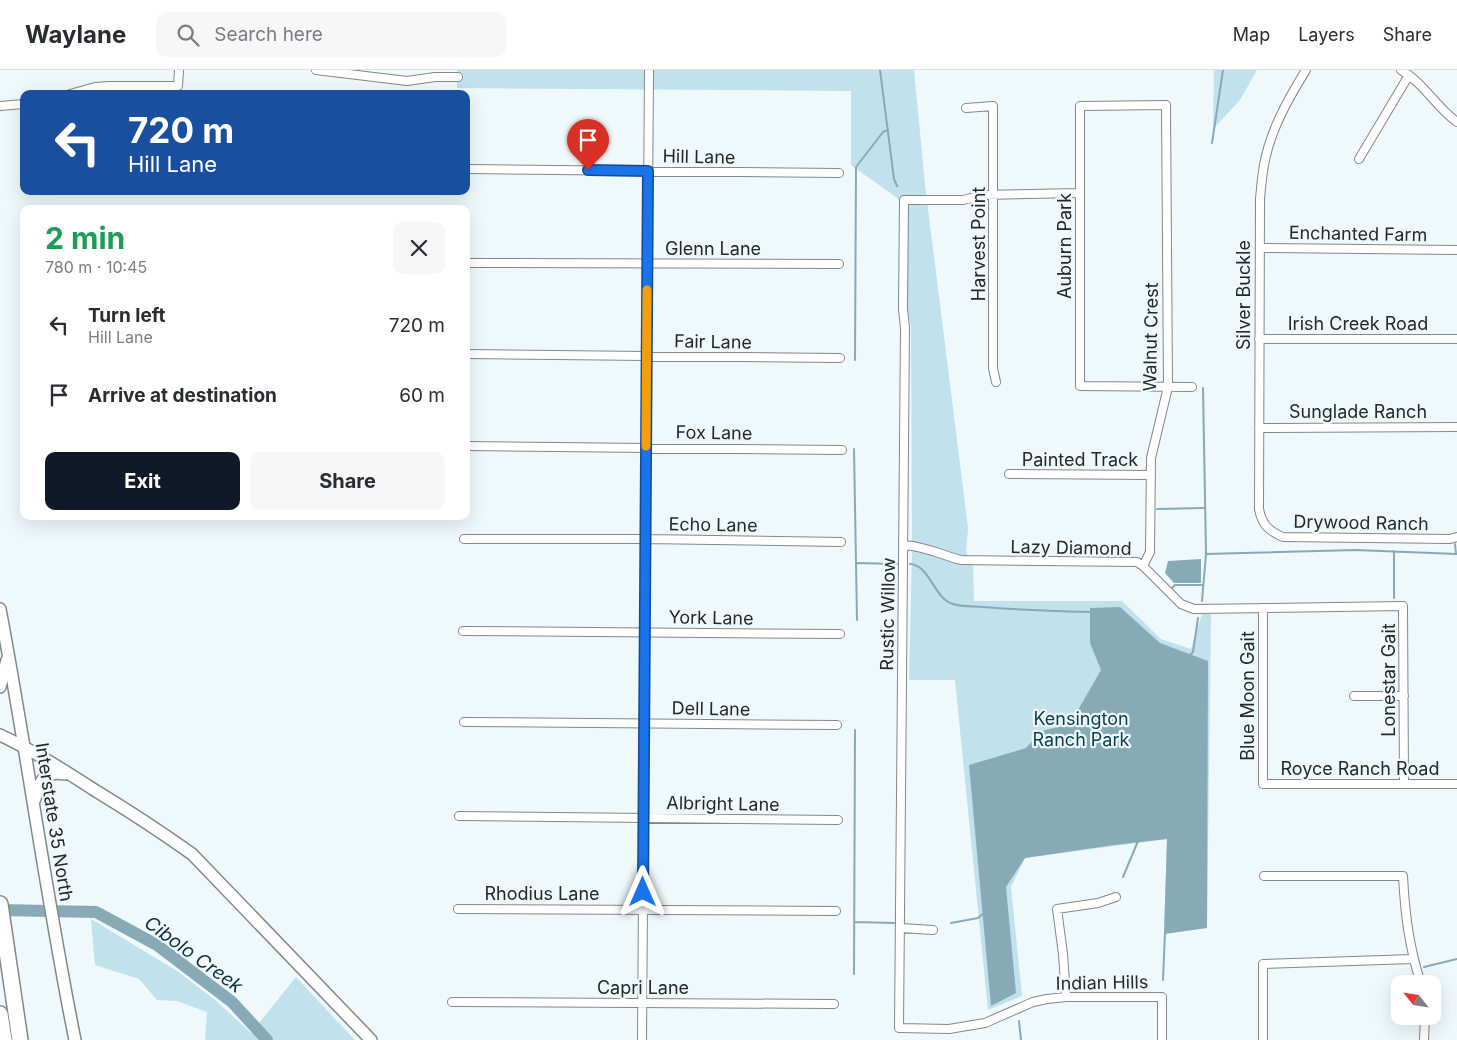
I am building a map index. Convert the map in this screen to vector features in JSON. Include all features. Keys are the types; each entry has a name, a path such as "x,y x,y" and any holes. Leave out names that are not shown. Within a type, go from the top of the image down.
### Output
{"highway":[{"path":"0,904 20,1040"},
{"path":"0,1014 4,1040"}],"main road":[{"name":"Interstate 35 North","path":"0,609 75,1040"},
{"path":"0,687 4,678 8,652"},
{"path":"0,735 24,746 167,836 192,854 371,1040"},
{"path":"35,804 41,781 48,775 55,772 72,776"}],"street":[{"path":"84,90 109,86 178,86 179,70"},
{"path":"316,70 406,81 435,77 458,77"},
{"path":"642,1040 649,70"},
{"name":"Silver Buckle","path":"1266,528 1261,520 1259,509 1260,199 1264,164 1274,130 1291,94 1306,70"},
{"path":"1401,70 1409,75 1443,111 1457,122"},
{"path":"1359,159 1409,75"},
{"path":"0,106 20,104"},
{"name":"Walnut Crest","path":"1080,106 1166,105 1168,387 1151,458 1150,552 1143,566"},
{"name":"Harvest Point","path":"966,108 993,106 993,368 996,382"},
{"name":"Auburn Park","path":"1080,106 1080,386 1168,387"},
{"name":"Hill Lane","path":"470,169 838,173"},
{"path":"994,195 1080,193"},
{"name":"Rustic Willow","path":"899,1028 904,545 904,200 963,200 983,195 994,195"},
{"name":"Enchanted Farm","path":"1260,248 1457,250"},
{"name":"Glenn Lane","path":"470,263 839,264"},
{"name":"Irish Creek Road","path":"1259,339 1457,339"},
{"name":"Fair Lane","path":"470,354 840,358"},
{"path":"1168,387 1192,387"},
{"name":"Sunglade Ranch","path":"1259,428 1457,427"},
{"name":"Fox Lane","path":"470,446 842,450"},
{"name":"Painted Track","path":"1008,474 1151,475"},
{"name":"Drywood Ranch","path":"1266,528 1284,537 1457,538"},
{"name":"Echo Lane","path":"464,539 841,542"},
{"name":"Lazy Diamond","path":"904,545 919,545 945,556 961,560 1137,562 1181,604 1194,609 1403,606"},
{"name":"Lonestar Gait","path":"1403,606 1404,784"},
{"name":"Blue Moon Gait","path":"1263,608 1263,784"},
{"name":"York Lane","path":"463,631 840,634"},
{"path":"1354,696 1404,696"},
{"name":"Dell Lane","path":"464,722 837,725"},
{"name":"Royce Ranch Road","path":"1263,784 1457,784"},
{"name":"Albright Lane","path":"459,816 838,820"},
{"path":"1264,876 1403,876 1408,933 1413,959 1419,975"},
{"path":"1066,997 1057,909 1116,897"},
{"name":"Rhodius Lane","path":"458,908 836,912"},
{"path":"901,928 933,930"},
{"path":"1263,1040 1263,964 1413,959"},
{"name":"Indian Hills","path":"899,1028 950,1029 977,1025 1034,1002 1066,997 1162,997 1162,1040"},
{"name":"Capri Lane","path":"452,1002 834,1004"},
{"path":"1424,1040 1425,1025"}],"green space":[{"name":"Kensington Ranch Park","path":"457,70 914,70 925,185 968,528 966,552 973,566 974,601 1122,601 1161,639 1191,649 1202,614 1211,614 1207,928 1164,934 1167,839 1025,858 1011,887 1022,996 988,1010 955,680 909,680 912,553 911,328 907,305 908,207 851,165 851,91 457,88"},
{"path":"1214,70 1257,70 1240,100 1213,129"},
{"path":"91,919 177,971 214,999 251,1033 296,977 355,1040 205,1040 207,1012 177,1001 157,1000 139,979 95,965"}],"shaded area":[{"path":"1201,559 1201,583 1174,583 1165,573 1168,561"},
{"path":"1120,607 1160,643 1208,661 1207,928 1164,934 1167,839 1025,858 1006,887 1016,993 991,1006 969,765 1026,748 1042,731 1070,724 1101,670 1090,643 1090,608"}],"waterway":[{"path":"880,70 894,179 897,186"},
{"path":"1212,143 1223,70"},
{"path":"855,360 856,167 883,132 888,130"},
{"path":"1203,388 1206,553"},
{"path":"854,449 857,620"},
{"path":"1157,509 1204,508"},
{"path":"1455,544 1456,554"},
{"path":"1202,601 1206,554 1356,550 1457,554"},
{"path":"1394,551 1394,598"},
{"path":"857,563 897,564"},
{"path":"910,564 922,570 941,596 953,604 1024,610 1091,612"},
{"path":"1172,588 1175,585 1203,585"},
{"path":"1190,655 1193,652 1198,618"},
{"path":"854,974 855,730"},
{"path":"1123,877 1138,841"},
{"name":"Cibolo Creek","path":"0,910 96,912 157,945 232,1002 267,1040"},
{"path":"951,923 978,918 984,913"},
{"path":"854,922 894,923"},
{"path":"1163,980 1165,932"},
{"path":"1424,967 1457,959"},
{"path":"1019,1021 1021,1040"}],"slow traffic":[{"path":"646,446 647,290"}],"route":[{"path":"588,170 648,171 643,892"}]}
